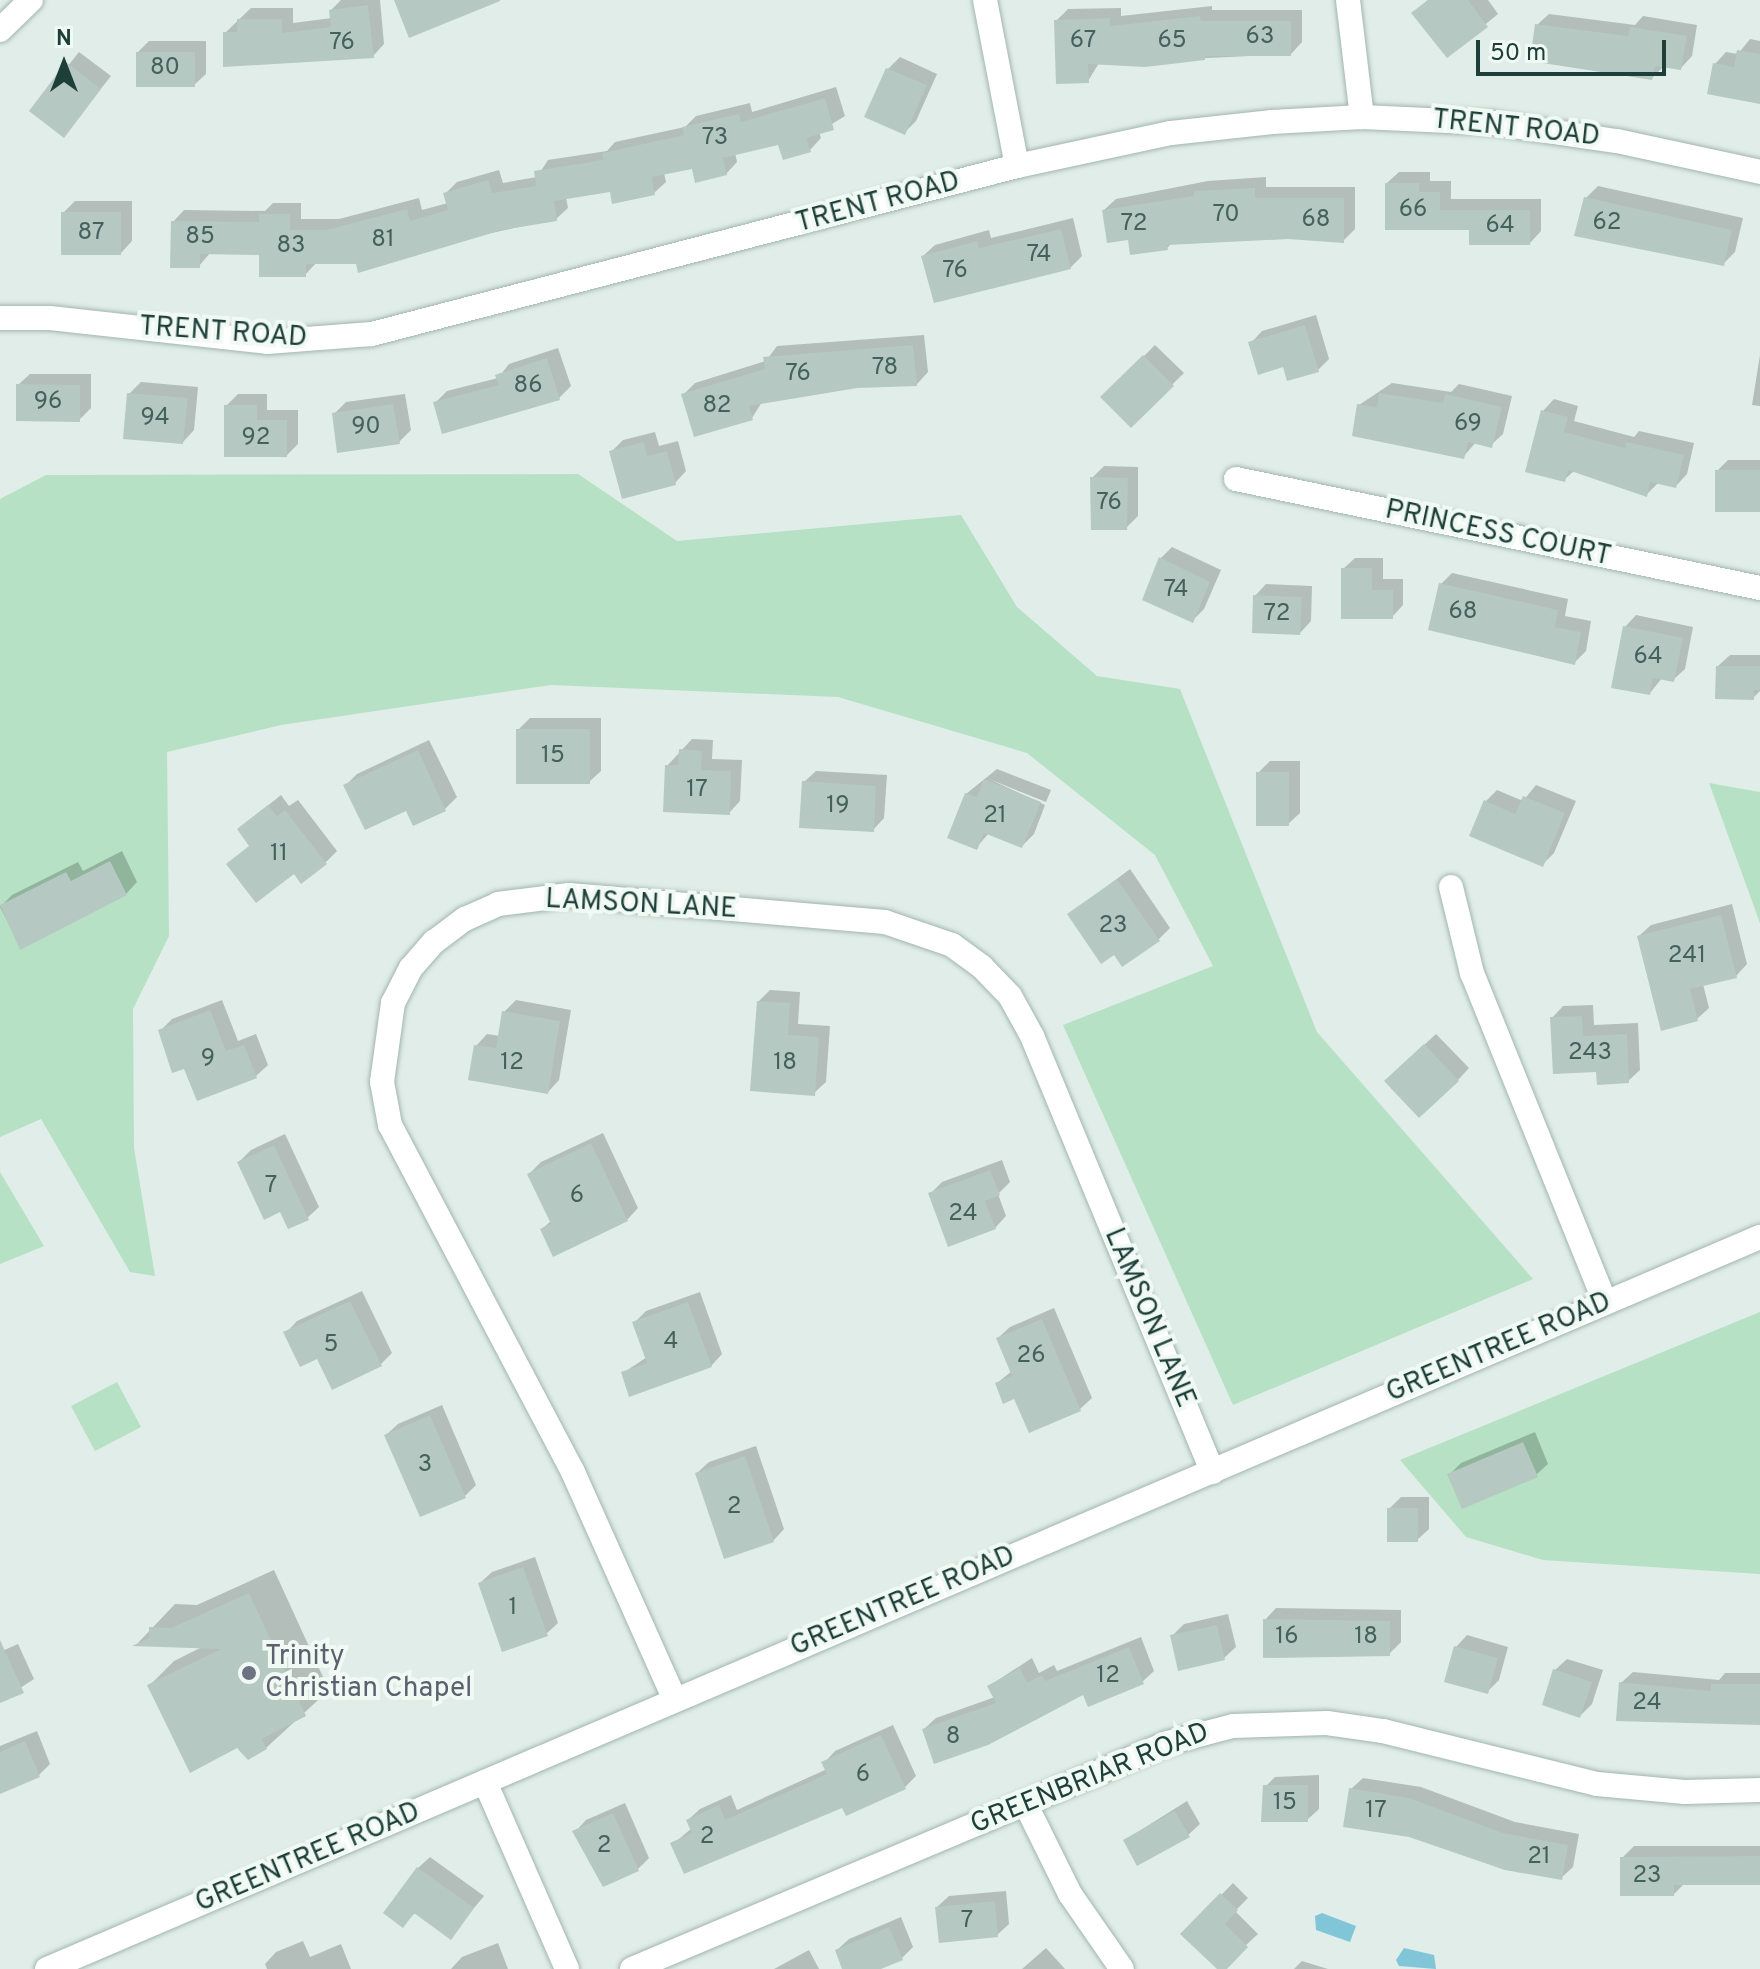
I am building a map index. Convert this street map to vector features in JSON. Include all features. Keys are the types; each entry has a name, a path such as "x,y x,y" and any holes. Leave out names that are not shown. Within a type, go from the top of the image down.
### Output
{"street":[{"path":"0,30 31,0"},
{"path":"985,0 1017,166"},
{"path":"1348,0 1362,117"},
{"name":"TRENT ROAD","path":"0,318 50,318 267,342 372,334 1017,166 1171,133 1362,117 1552,130 1760,172"},
{"name":"PRINCESS COURT","path":"1236,479 1760,588"},
{"path":"1451,887 1472,973 1605,1302"},
{"name":"LAMSON LANE","path":"674,1698 573,1472 390,1125 382,1082 393,1003 411,968 434,942 465,919 498,904 569,895 885,922 952,945 982,967 1010,996 1032,1036 1213,1472"},
{"name":"GREENTREE ROAD","path":"47,1969 674,1698 1213,1472 1760,1237"},
{"name":"GREENBRIAR ROAD","path":"632,1969 1200,1732 1262,1723 1383,1731 1597,1784 1685,1792 1760,1790"},
{"path":"485,1782 567,1969"},
{"path":"1025,1803 1070,1894 1122,1969"}],"green space":[{"path":"578,474 677,541 961,515 1017,607 1097,676 1180,689 1317,1032 1533,1279 1233,1405 1063,1025 1213,966 1155,855 1027,753 838,697 551,685 281,725 167,752 169,936 133,1009 134,1148 155,1276 130,1272 41,1119 0,1137 0,499 46,475"},
{"path":"1709,783 1760,792 1760,923"},
{"path":"0,1172 44,1246 0,1264"},
{"path":"1760,1312 1760,1574 1543,1560 1466,1537 1400,1460"},
{"path":"117,1382 141,1427 95,1451 71,1406"}],"water":[{"path":"1322,1913 1356,1926 1350,1942 1316,1930 1315,1916"},
{"path":"1404,1948 1434,1955 1436,1969 1399,1966 1396,1960"}],"building":[{"path":"394,0 500,0 500,1 409,38"},
{"path":"1428,0 1468,0 1488,27 1447,58 1411,13"},
{"path":"368,5 374,58 223,67 223,32 237,32 237,19 282,19 282,33 331,27 329,10"},
{"path":"1200,16 1201,21 1291,21 1291,56 1205,56 1205,60 1145,67 1088,64 1089,83 1056,84 1054,20 1110,18 1110,26"},
{"path":"1535,24 1628,36 1630,27 1687,36 1681,70 1655,66 1652,80 1530,61"},
{"path":"1737,50 1760,54 1760,104 1707,94 1713,63 1734,67"},
{"path":"136,52 195,52 195,87 136,87"},
{"path":"66,62 101,89 64,138 29,111"},
{"path":"886,68 927,85 905,135 864,117"},
{"path":"825,98 834,130 806,138 811,152 783,160 778,145 723,158 727,175 695,183 692,169 652,177 655,195 612,204 610,192 554,201 557,221 502,230 358,273 356,264 306,264 306,277 259,277 259,255 200,254 200,268 170,268 171,221 259,222 259,214 290,214 290,230 326,230 407,209 410,221 448,210 443,193 488,180 492,193 536,186 534,171 603,160 602,153 684,135 682,127 739,114 741,122"},
{"path":"1385,183 1419,183 1419,192 1440,192 1440,210 1530,210 1530,245 1469,245 1469,230 1385,230"},
{"path":"1255,188 1255,198 1344,198 1344,243 1288,239 1167,245 1168,250 1130,255 1128,240 1107,243 1102,210 1194,196 1194,191"},
{"path":"1584,197 1732,230 1724,266 1574,236"},
{"path":"61,212 121,212 121,255 61,255"},
{"path":"1061,229 1071,269 934,303 921,256 977,241 979,248"},
{"path":"1305,325 1319,372 1287,381 1283,367 1258,375 1248,342"},
{"path":"913,345 917,386 857,388 749,406 753,420 694,437 681,394 765,369 763,357"},
{"path":"1143,355 1174,386 1131,428 1100,397"},
{"path":"547,358 560,400 442,434 433,402 499,385 495,375"},
{"path":"16,384 80,385 80,422 16,421"},
{"path":"127,393 188,398 183,444 123,439"},
{"path":"1379,393 1443,403 1445,394 1502,407 1492,448 1468,442 1464,459 1352,436 1357,404 1377,407"},
{"path":"393,404 400,444 337,453 332,413"},
{"path":"224,405 257,405 257,420 287,420 287,457 224,457"},
{"path":"1541,410 1568,417 1564,432 1625,448 1626,442 1684,455 1676,488 1650,482 1647,497 1568,470 1565,482 1525,472"},
{"path":"644,442 647,456 667,451 676,485 622,499 609,451"},
{"path":"1715,470 1760,470 1760,512 1715,512"},
{"path":"1090,477 1128,478 1127,530 1091,530"},
{"path":"1159,557 1210,582 1193,623 1142,600"},
{"path":"1341,568 1372,568 1372,590 1393,590 1393,619 1341,619"},
{"path":"1439,583 1558,610 1555,627 1581,632 1575,665 1428,630"},
{"path":"1253,595 1302,597 1300,635 1252,633"},
{"path":"1623,626 1683,638 1674,682 1653,678 1650,695 1611,688"},
{"path":"1716,666 1760,666 1760,690 1754,690 1754,700 1715,699"},
{"path":"516,729 590,729 590,784 516,784"},
{"path":"679,749 702,751 701,770 731,771 730,815 663,812 665,765 678,765"},
{"path":"418,750 446,811 413,826 406,811 365,830 343,785"},
{"path":"1256,772 1289,772 1289,826 1256,826"},
{"path":"984,779 1041,802 1022,848 984,833 977,850 947,838 965,793 977,797"},
{"path":"802,781 876,786 874,832 799,828"},
{"path":"1523,796 1565,813 1543,867 1469,836 1484,800 1515,814"},
{"path":"268,805 277,816 285,810 327,864 301,884 294,874 256,903 226,864 249,846 237,829"},
{"path":"110,861 127,895 20,950 0,905 66,872 71,881"},
{"path":"1117,879 1160,941 1122,967 1114,955 1101,964 1067,914"},
{"path":"1721,915 1737,978 1690,989 1698,1021 1661,1031 1637,936"},
{"path":"757,1001 790,1003 788,1035 819,1037 815,1096 750,1091"},
{"path":"210,1010 226,1051 244,1045 257,1078 197,1101 184,1069 172,1073 158,1030"},
{"path":"502,1011 560,1021 548,1094 468,1080 474,1045 496,1048"},
{"path":"1582,1016 1583,1036 1627,1034 1629,1083 1597,1085 1596,1072 1553,1074 1550,1017"},
{"path":"1424,1044 1459,1081 1419,1118 1384,1081"},
{"path":"591,1143 628,1221 553,1257 540,1229 551,1224 527,1174"},
{"path":"274,1145 309,1220 288,1229 280,1212 264,1220 237,1162"},
{"path":"990,1170 1000,1195 985,1201 996,1229 948,1247 928,1193"},
{"path":"350,1301 382,1366 332,1390 317,1359 300,1367 283,1332"},
{"path":"688,1302 712,1367 629,1397 621,1372 647,1363 632,1322"},
{"path":"1042,1319 1081,1411 1029,1433 1014,1399 1003,1404 995,1383 1012,1376 996,1338"},
{"path":"430,1415 466,1498 420,1517 384,1435"},
{"path":"1523,1442 1538,1477 1462,1509 1447,1474"},
{"path":"745,1456 774,1542 724,1559 695,1473"},
{"path":"1387,1508 1418,1508 1418,1542 1387,1542"},
{"path":"523,1567 548,1636 502,1652 478,1583"},
{"name":"Trinity Christian Chapel","path":"249,1593 306,1716 262,1739 267,1749 248,1760 237,1748 190,1773 147,1685 221,1649 132,1646 149,1638 149,1627 171,1628"},
{"path":"1263,1619 1390,1621 1390,1656 1263,1658"},
{"path":"1217,1625 1225,1660 1178,1671 1170,1635"},
{"path":"0,1640 24,1693 0,1703"},
{"path":"1454,1646 1498,1658 1488,1694 1444,1682"},
{"path":"1129,1647 1144,1684 1088,1707 1083,1695 988,1745 934,1764 922,1729 996,1703 987,1686 1020,1668 1027,1683 1042,1675 1045,1681"},
{"path":"1553,1669 1592,1682 1580,1718 1542,1705"},
{"path":"1619,1682 1711,1691 1711,1684 1760,1684 1760,1725 1616,1721"},
{"path":"881,1735 906,1789 846,1816 842,1808 684,1874 670,1843 692,1833 686,1820 719,1805 725,1820 827,1774 821,1762"},
{"path":"25,1741 40,1777 0,1794 0,1752"},
{"path":"1263,1785 1308,1785 1308,1822 1261,1822"},
{"path":"1349,1788 1409,1798 1503,1833 1568,1845 1562,1880 1505,1870 1409,1837 1343,1827"},
{"path":"1175,1811 1190,1837 1137,1866 1123,1840"},
{"path":"613,1813 639,1871 603,1887 572,1831"},
{"path":"1760,1856 1760,1885 1674,1885 1674,1896 1620,1896 1620,1857"},
{"path":"417,1867 474,1908 451,1940 414,1913 403,1928 383,1913"},
{"path":"1220,1893 1238,1910 1225,1924 1248,1947 1227,1969 1217,1969 1180,1934"},
{"path":"995,1901 998,1937 939,1943 935,1907"},
{"path":"889,1927 903,1960 881,1969 842,1969 835,1950"}],"place":[{"name":"Trinity Christian Chapel","path":"249,1673"}]}
